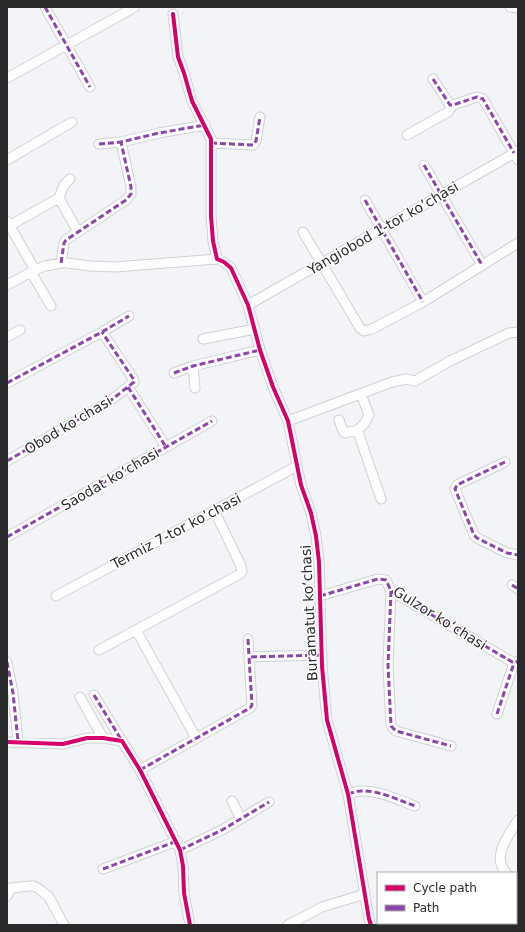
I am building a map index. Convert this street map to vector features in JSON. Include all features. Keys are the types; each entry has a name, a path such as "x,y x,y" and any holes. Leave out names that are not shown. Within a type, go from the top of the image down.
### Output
{"street":[{"path":"45,7 90,87"},
{"path":"7,78 135,7"},
{"path":"510,7 518,8"},
{"path":"7,285 45,266 61,263 115,267 216,259 210,216 210,136 192,101 178,57 172,9"},
{"path":"433,79 448,103 453,105"},
{"path":"407,135 448,112 453,105 480,97 517,154"},
{"path":"211,143 253,144 256,141 260,117"},
{"path":"7,160 72,122"},
{"path":"99,144 121,142 159,133 205,125"},
{"path":"61,263 64,243 66,240 126,200 131,194 131,187 121,142"},
{"name":"Yangiobod 1-tor koʼchasi","path":"248,306 441,194 517,154"},
{"path":"424,165 482,265"},
{"path":"51,306 8,224 59,198 64,185 70,179"},
{"path":"59,198 78,232"},
{"path":"365,200 423,302"},
{"path":"303,232 360,328 364,331 372,329 423,302 518,243"},
{"name":"Buramatut koʻchasi","path":"216,259 224,262 230,268 248,306 260,350 273,387 288,421 297,466 311,513 316,536 319,562 322,655 327,720 348,794 371,925"},
{"path":"7,383 102,332 128,316"},
{"path":"204,339 255,329"},
{"path":"7,337 20,330"},
{"path":"102,332 134,380 134,382 128,387 166,447"},
{"path":"288,421 392,382 406,379 415,380 502,336 517,332"},
{"path":"174,373 193,366 260,350"},
{"path":"193,366 195,388"},
{"name":"Obod koʻchasi","path":"7,461 110,401 128,387"},
{"path":"339,420 345,433 358,430 365,423 369,415 361,394"},
{"name":"Saodat koʻchasi","path":"7,537 212,420"},
{"path":"358,430 381,499"},
{"path":"505,462 456,486 455,489 471,528 477,538 507,553 518,555"},
{"name":"Termiz 7-tor koʼchasi","path":"56,596 297,466"},
{"path":"99,650 240,574 242,571 241,566 214,510"},
{"name":"Gulzor koʻchasi","path":"320,596 378,578 386,580 392,591 516,662 497,714"},
{"path":"392,591 388,665 392,727 396,731 450,746"},
{"path":"136,630 196,738"},
{"path":"140,770 251,707 248,640"},
{"path":"249,657 322,655"},
{"path":"7,662 13,694 18,741"},
{"path":"94,695 140,770 177,841 183,866 184,893 190,925"},
{"path":"80,697 103,738"},
{"path":"7,742 18,741 64,744 83,738 103,738 122,741"},
{"path":"348,794 360,791 373,792 389,796 415,806"},
{"path":"232,801 241,819"},
{"path":"180,850 222,830 269,802"},
{"path":"505,872 500,863 500,854 518,820"},
{"path":"103,869 177,841"},
{"path":"7,896 9,885 34,886 40,889 49,897 64,925"},
{"path":"288,925 322,907 365,894"}],"marked path":[{"path":"45,7 90,87"},
{"path":"433,79 450,105 477,97 483,99 514,153"},
{"path":"211,143 253,145 256,141 260,117"},
{"path":"99,144 121,142 159,133 205,125"},
{"path":"61,263 64,243 66,240 126,200 131,194 131,187 121,142"},
{"path":"424,165 482,265"},
{"path":"365,200 423,302"},
{"path":"7,383 129,316"},
{"path":"7,461 110,401 134,382 102,332"},
{"path":"174,373 193,366 260,350"},
{"path":"128,387 166,447"},
{"path":"7,537 212,421"},
{"path":"505,462 457,485 455,489 474,535 507,553 518,555"},
{"path":"320,596 378,579 386,580 391,591 514,663 518,661"},
{"path":"512,585 518,589"},
{"path":"391,591 388,665 391,726 396,731 451,746"},
{"path":"248,639 249,657"},
{"path":"140,770 250,708 252,705 249,657 322,655"},
{"path":"7,662 13,693 18,741"},
{"path":"497,714 514,663"},
{"path":"94,695 122,741"},
{"path":"348,794 358,791 374,792 415,806"},
{"path":"180,850 222,830 269,802"},
{"path":"103,869 177,841"}],"cycle path":[{"path":"173,14 178,57 192,101 211,139 211,216 213,241 217,259 224,262 231,268 248,305 260,350 273,387 288,421 301,485 311,513 316,536 319,562 322,666 327,720 348,794 371,925"},
{"path":"7,742 63,744 87,738 103,738 122,741 140,770 180,850 183,866 184,893 190,925"}]}
